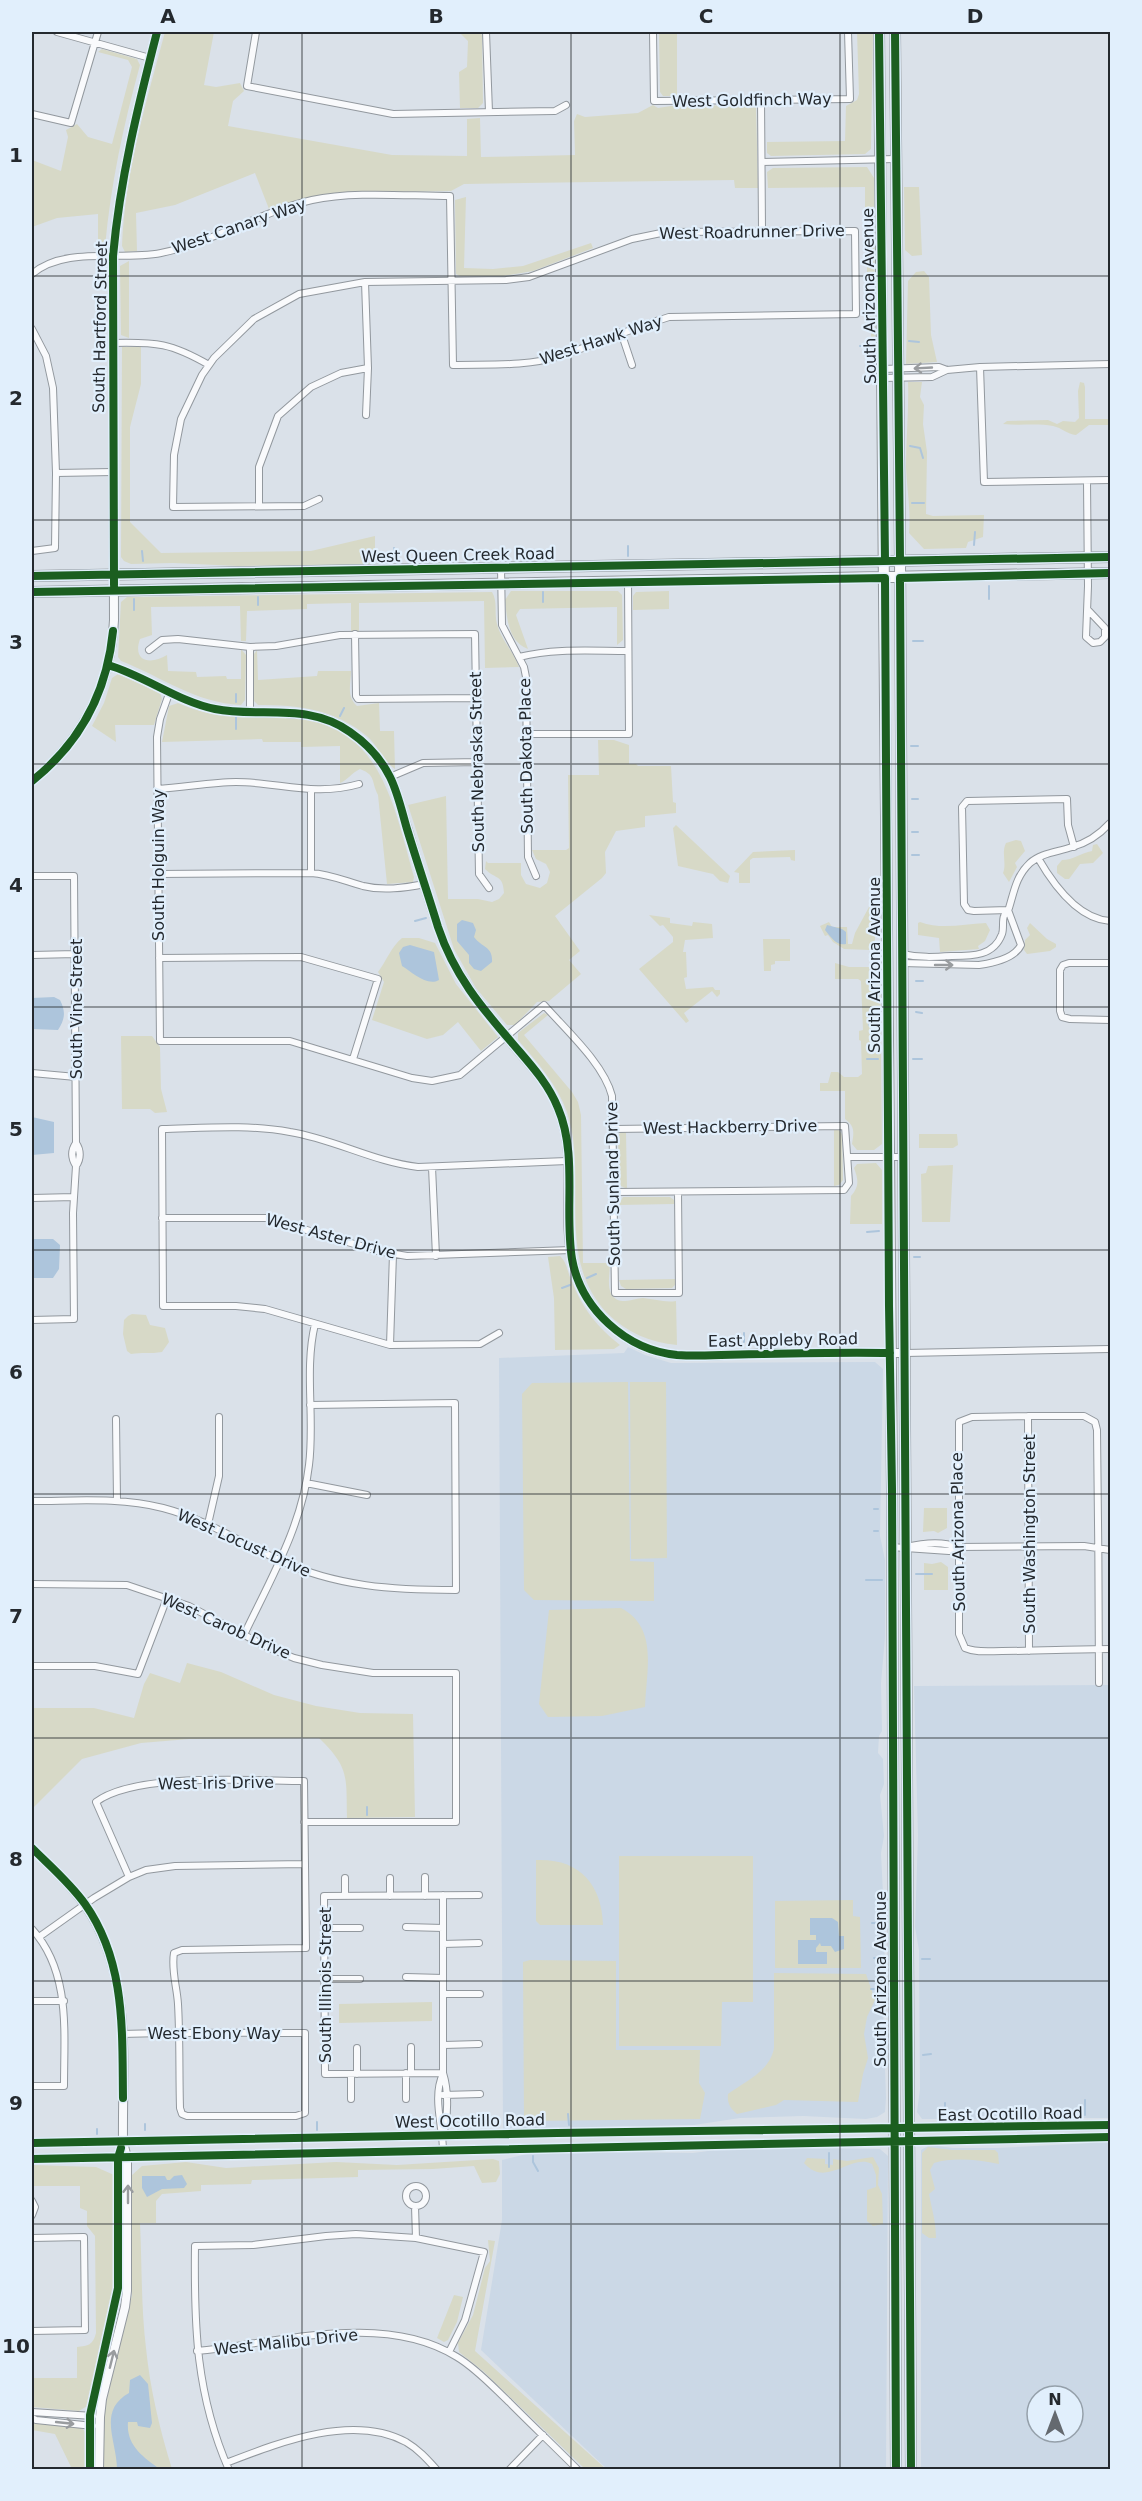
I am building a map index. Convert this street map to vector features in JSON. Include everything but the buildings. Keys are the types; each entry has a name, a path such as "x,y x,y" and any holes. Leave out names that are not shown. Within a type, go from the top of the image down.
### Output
{"main road":[{"name":"South Arizona Avenue","path":"879,32 892,1488 896,2469"},
{"name":"South Arizona Avenue","path":"895,32 911,2469"},
{"name":"West Queen Creek Road","path":"32,576 1110,557"},
{"name":"West Queen Creek Road","path":"32,592 1110,573"},
{"path":"886,764 901,764"},
{"name":"East Ocotillo Road","path":"910,2135 1110,2125"},
{"path":"1070,2126 1070,2138"},
{"name":"West Ocotillo Road","path":"32,2143 443,2135 910,2135"},
{"name":"West Ocotillo Road","path":"32,2159 443,2151 894,2135"},
{"name":"East Ocotillo Road","path":"910,2135 1110,2137"}],"street":[{"path":"57,32 150,58"},
{"path":"32,114 71,123 98,32"},
{"name":"South Hartford Street","path":"32,781 55,761 81,728 94,705 108,665 113,631 114,591 113,256 117,208 127,150 157,32"},
{"path":"256,32 247,86 393,114 555,111 566,105"},
{"path":"486,32 489,112"},
{"name":"West Goldfinch Way","path":"653,32 654,101 850,99 848,32"},
{"path":"761,99 762,230"},
{"path":"762,162 896,159"},
{"name":"West Canary Way","path":"32,274 39,268 71,259 159,253 205,241 274,212 314,200 361,196 450,196 451,280"},
{"name":"West Roadrunner Drive","path":"209,365 254,319 299,294 365,282 506,280 529,277 632,238 680,231 855,231 856,314"},
{"name":"West Hawk Way","path":"451,280 453,365 532,362 559,357 669,317 856,314"},
{"path":"365,282 368,368 366,415"},
{"path":"32,329 46,356 53,388 56,473 55,548 32,551"},
{"path":"621,333 632,365"},
{"path":"113,343 151,342 172,346 209,365 181,419 174,455 173,507 304,506 319,499"},
{"path":"883,373 932,377 947,370 980,367 1110,364"},
{"path":"980,367 984,482 1110,480"},
{"path":"259,505 259,467 278,416 311,387 341,373 368,368"},
{"path":"56,473 112,472"},
{"path":"1087,481 1088,610 1086,637 1094,643 1100,642 1108,637 1105,628 1088,610"},
{"name":"South Dakota Place","path":"501,568 502,625 519,657 526,677 528,857 536,876"},
{"path":"527,734 629,734 628,581"},
{"path":"149,650 162,640 178,639 250,647 276,646 328,636 355,634 356,696 358,699 477,698"},
{"name":"South Nebraska Street","path":"355,634 475,634 479,874 489,888"},
{"path":"250,647 250,711"},
{"path":"519,657 538,652 628,651"},
{"name":"East Appleby Road","path":"108,665 134,673 211,708 296,712 330,720 350,731 371,750 390,777 442,939 460,977 550,1091 562,1117 567,1161 571,1250 576,1275 595,1310 610,1326 636,1343 676,1355 1110,1349"},
{"name":"South Holguin Way","path":"170,691 158,730 160,1041 290,1041 352,1059"},
{"path":"390,777 423,763 478,762"},
{"path":"157,789 236,782 311,790 343,789 359,784"},
{"path":"311,790 311,873"},
{"path":"1008,910 968,910 964,904 962,807 966,801 1067,799 1068,825 1074,847"},
{"path":"902,959 980,954 993,949 1003,932 1004,915 1008,910 1019,877 1030,863 1038,858 1074,847 1109,828"},
{"path":"1038,858 1049,878 1065,896 1082,910 1104,921 1110,921"},
{"path":"158,874 311,873 328,875 375,888 393,889 424,884"},
{"name":"South Vine Street","path":"32,876 74,876 76,1143 80,1148 74,1197 74,1319 32,1320"},
{"path":"902,959 991,963 1019,951 1021,945 1008,910"},
{"path":"1003,932 1016,932"},
{"path":"32,955 76,954"},
{"path":"159,958 301,957 378,979 352,1059 422,1080 443,1080 460,1075 507,1037"},
{"path":"1110,963 1063,965 1060,970 1062,1017 1110,1020"},
{"name":"South Sunland Drive","path":"507,1037 544,1005 605,1077 612,1096 614,1129 615,1293 679,1293 678,1192"},
{"path":"32,1073 76,1077"},
{"name":"West Hackberry Drive","path":"614,1129 845,1126 848,1157"},
{"path":"500,1333 480,1344 390,1345 276,1311 248,1307 163,1306 162,1129 277,1130 308,1136 394,1163 432,1167 567,1161"},
{"path":"615,1192 844,1190 849,1184 848,1157 903,1157"},
{"path":"432,1167 436,1256"},
{"path":"32,1198 74,1197"},
{"name":"West Aster Drive","path":"162,1218 247,1216 273,1219 393,1254 436,1256 571,1250"},
{"path":"390,1345 393,1254"},
{"path":"244,1635 280,1561 299,1515 310,1453 310,1348 315,1324"},
{"name":"West Locust Drive","path":"32,1501 117,1500 164,1509 208,1524 280,1561 321,1577 353,1585 389,1590 456,1590 455,1403 310,1405"},
{"path":"1028,1416 1084,1416 1095,1422 1099,1683"},
{"name":"South Arizona Place","path":"1028,1416 965,1418 959,1422 957,1430 959,1634 964,1648 971,1650 1029,1651"},
{"name":"South Washington Street","path":"1028,1416 1029,1651"},
{"path":"208,1524 219,1476 219,1417"},
{"path":"116,1419 117,1500"},
{"path":"306,1483 367,1495"},
{"path":"891,1547 906,1547 919,1551 948,1551 958,1547 1110,1550"},
{"name":"West Carob Drive","path":"32,1584 127,1585 189,1606 267,1647 294,1658 348,1670 397,1674 456,1673 456,1822 304,1822"},
{"path":"32,1666 95,1666 138,1674 167,1598"},
{"path":"1029,1651 1110,1649"},
{"name":"West Iris Drive","path":"129,1877 96,1802 127,1789 173,1782 304,1781 304,1822"},
{"path":"179,2034 177,1990 172,1962 174,1953 191,1950 306,1948 304,1822"},
{"path":"32,1848 66,1880 85,1904 113,1961 120,2001 123,2158 118,2288 90,2415 90,2469"},
{"path":"39,1937 85,1904 129,1877 146,1870 175,1866 305,1864"},
{"path":"425,1877 425,1896"},
{"path":"345,1878 345,1896 479,1895"},
{"path":"390,1878 390,1896"},
{"path":"443,1895 444,2045 443,2073 439,2082 443,2095 440,2124 443,2151"},
{"name":"South Illinois Street","path":"345,1896 324,1896 325,2074 354,2074"},
{"path":"406,1927 443,1928"},
{"path":"325,1928 360,1928"},
{"path":"32,1929 39,1937 60,1981 64,2001 64,2085 32,2086"},
{"path":"443,1944 479,1943"},
{"path":"406,1977 443,1978"},
{"path":"325,1979 360,1979"},
{"path":"443,1994 480,1994"},
{"path":"32,2001 64,2001"},
{"name":"West Ebony Way","path":"122,2034 305,2033 304,2113 296,2116 187,2116 182,2114 179,2034"},
{"path":"444,2045 479,2044"},
{"path":"406,2098 411,2047"},
{"path":"351,2099 357,2048"},
{"path":"354,2074 443,2073"},
{"path":"443,2095 480,2094"},
{"path":"99,2469 100,2421 125,2307 128,2267 123,2158"},
{"path":"32,2200 35,2207 32,2215"},
{"path":"415,2206 416,2238"},
{"path":"437,2469 421,2452 405,2442 388,2435 359,2431 300,2437 228,2466 207,2408 197,2351 195,2246 253,2245 346,2235 416,2238 484,2252 465,2320 449,2352"},
{"path":"32,2238 84,2237 86,2330 32,2331"},
{"name":"West Malibu Drive","path":"197,2351 329,2333 353,2332 414,2338 449,2352 474,2369 578,2469"},
{"path":"32,2412 90,2415 100,2421"},
{"path":"32,2418 36,2421 89,2426 100,2421"},
{"path":"509,2469 543,2435"}],"shaded area":[{"path":"628,1347 671,1363 875,1362 883,1369 880,1536 885,1560 885,1637 881,1683 882,1731 879,1736 878,1753 883,1759 884,1784 880,1795 884,1836 881,1853 885,1935 882,1945 885,1955 882,2004 885,2035 881,2050 885,2067 886,2098 885,2112 877,2117 866,2119 803,2116 740,2118 694,2125 503,2129 499,1358 624,1353"},
{"path":"1110,1685 1110,2118 1059,2121 922,2119 917,2112 920,2089 919,1950 915,1927 918,1836 914,1686"},
{"path":"1110,2142 1110,2469 921,2469 921,2150 930,2145 953,2148"},
{"path":"723,2149 880,2149 888,2156 886,2469 607,2469 481,2350 502,2220 502,2160 527,2154 693,2153"}],"green space":[{"path":"165,32 214,32 204,85 216,87 240,83 244,91 233,101 228,126 392,155 467,156 467,119 480,118 481,157 575,155 574,121 577,114 585,117 638,113 653,105 658,108 756,105 758,188 735,188 734,180 464,184 451,191 340,193 305,198 269,209 255,173 175,205 136,213 137,251 125,252 122,246 127,191 144,111"},
{"path":"459,32 481,32 482,36 483,103 478,108 460,108 459,72 467,67 468,41"},
{"path":"659,32 677,32 677,96 663,96 660,92"},
{"path":"857,32 873,32 871,149 865,154 771,156 767,153 767,142 845,141 846,106 857,100 859,94"},
{"path":"102,49 137,59 140,65 118,155 105,247 98,251 98,214 57,218 32,227 32,160 61,171 68,137 66,130 77,124 88,137 112,144 132,67 128,60 98,52"},
{"path":"867,167 874,178 875,359 871,359 871,326 867,326 867,297 871,297 871,275 867,274 867,244 870,244 869,220 865,220 865,187 768,188 767,172 773,168"},
{"path":"904,187 919,187 922,255 912,256 905,250"},
{"path":"466,197 464,268 493,269 523,266 591,243 593,248 533,271 503,276 460,276 456,274 455,200"},
{"path":"129,261 129,338 121,335 120,266"},
{"path":"924,271 929,277 931,335 937,362 906,364 908,281 916,272"},
{"path":"122,347 141,347 141,384 130,427 130,522 161,553 311,551 375,536 375,564 238,566 131,564 124,561 121,557"},
{"path":"908,382 922,382 920,397 924,405 923,424 927,452 926,514 933,516 984,515 983,537 968,542 966,548 924,549 909,533 906,467"},
{"path":"1080,382 1084,383 1085,387 1085,419 1110,419 1110,425 1089,425 1076,435 1053,426 1003,424 1007,421 1048,420 1057,424 1063,421 1075,422 1079,418"},
{"path":"511,591 618,591 622,595 623,640 617,645 617,607 520,609 516,615 528,649 521,646 512,635 507,614 505,600"},
{"path":"669,591 669,609 633,610 633,596 636,592"},
{"path":"492,592 499,630 519,667 485,668 484,601 359,603 359,631 351,631 351,603 307,604 307,609 247,611 246,641 241,641 240,606 151,607 152,635 140,639 138,647 141,657 155,660 167,655 168,671 196,672 197,677 226,676 227,679 241,679 241,649 246,655 245,700 241,705 209,700 121,661 118,657 121,602 127,597"},
{"path":"257,650 258,680 317,676 318,671 351,671 351,698 357,706 379,703 380,731 394,731 395,769 368,737 343,720 316,710 258,705 254,701 254,654"},
{"path":"118,674 160,693 162,699 154,725 115,725 116,742 92,726 104,703 112,678"},
{"path":"178,703 220,715 290,717 321,722 345,734 364,751 379,773 399,823 414,877 413,882 387,884 378,795 371,776 360,769 340,783 340,746 301,747 301,742 263,742 262,739 162,742 169,706"},
{"path":"598,740 614,740 629,745 629,764 671,766 673,802 676,803 676,813 645,816 645,827 616,831 605,852 606,873 555,916 580,951 569,960 581,974 549,1001 537,1002 515,1025 507,1025 476,988 454,949 408,805 446,796 448,899 478,899 492,902 499,899 504,893 502,883 485,869 486,861 488,863 521,863 521,875 526,884 540,888 547,883 550,872 546,864 536,859 532,850 566,850 569,848 568,775 599,775"},
{"path":"676,825 730,876 728,883 720,881 713,874 678,866 673,828"},
{"path":"1021,841 1025,851 1015,863 1017,867 1009,882 1003,873 1005,847 1006,843"},
{"path":"1097,844 1103,853 1093,863 1080,864 1069,879 1057,873 1057,866 1062,860 1092,851 1093,845"},
{"path":"795,850 795,861 790,857 753,858 750,860 750,883 739,883 739,873 734,872 753,852"},
{"path":"869,907 875,907 875,943 870,950 844,949 833,942 828,935 825,936 820,926 829,922 832,927 847,927 848,944 852,944 855,933"},
{"path":"649,915 670,918 670,923 692,926 693,922 712,924 713,938 685,940 683,952 686,952 687,977 684,978 686,989 713,987 715,990 720,990 720,994 717,997 712,991 684,1013 689,1021 686,1023 639,969 673,942 673,937 663,925 660,926"},
{"path":"918,923 944,926 986,923 990,930 985,941 978,946 979,949 940,952 939,938 918,935"},
{"path":"1030,923 1056,944 1056,947 1050,951 1027,954 1024,950 1025,940 1030,935 1027,928"},
{"path":"402,938 419,938 435,943 456,984 498,1037 481,1051 458,1022 443,1035 427,1039 372,1020 384,982 378,972"},
{"path":"763,939 790,939 790,961 775,961 775,964 771,965 771,971 764,971"},
{"path":"835,963 849,967 873,967 880,972 882,1144 874,1150 857,1150 852,1144 853,1130 851,1124 845,1119 845,1091 820,1091 820,1083 828,1083 831,1072 838,1072 844,1077 858,1077 862,1074 861,1041 859,1040 859,1031 863,1030 861,981 835,979"},
{"path":"544,1013 548,1015 524,1035 578,1102 581,1115 583,1263 610,1263 609,1287 613,1297 618,1300 643,1298 676,1301 677,1345 648,1339 614,1320 591,1291 581,1267 575,1216 573,1137 567,1112 552,1083 518,1040 518,1033"},
{"path":"121,1036 152,1036 160,1047 161,1089 167,1112 155,1113 150,1109 122,1109"},
{"path":"834,1129 838,1129 842,1134 843,1180 839,1185 834,1186"},
{"path":"621,1132 626,1132 627,1189 619,1185 618,1136"},
{"path":"919,1134 957,1134 958,1145 953,1148 919,1148"},
{"path":"876,1163 882,1170 882,1224 850,1224 851,1196 856,1189 857,1182 854,1168 857,1164"},
{"path":"953,1165 950,1222 922,1222 921,1174 926,1173 928,1166"},
{"path":"623,1197 670,1197 674,1200 674,1204 618,1205"},
{"path":"560,1256 565,1262 576,1292 586,1309 604,1331 620,1345 614,1349 555,1350 554,1298 548,1257"},
{"path":"676,1279 676,1284 672,1288 626,1289 621,1286 619,1280"},
{"path":"132,1314 146,1315 150,1325 165,1328 169,1342 162,1352 131,1354 127,1351 123,1334 124,1320"},
{"path":"628,1382 630,1561 654,1562 654,1601 534,1600 524,1590 522,1394 532,1383"},
{"path":"630,1382 666,1382 667,1558 631,1559"},
{"path":"924,1508 947,1508 947,1528 938,1533 923,1532"},
{"path":"941,1562 948,1567 948,1590 924,1590 924,1563"},
{"path":"621,1608 633,1617 641,1627 646,1639 648,1665 645,1707 602,1716 548,1717 539,1704 549,1610"},
{"path":"187,1663 221,1672 274,1695 316,1706 360,1713 413,1714 415,1817 347,1818 344,1774 336,1757 319,1738 189,1739 141,1743 82,1759 32,1809 32,1708 94,1708 134,1718 144,1684 150,1673 180,1683"},
{"path":"619,1856 753,1856 753,2002 722,2002 721,2046 619,2046"},
{"path":"536,1860 564,1864 585,1876 598,1897 603,1925 540,1925 536,1921"},
{"path":"853,1900 853,1916 860,1917 861,1968 775,1968 775,1901"},
{"path":"530,1960 616,1961 616,2050 700,2050 699,2083 705,2093 700,2119 524,2121 523,1962"},
{"path":"774,1973 866,1974 875,2000 867,2017 864,2034 868,2058 858,2102 784,2100 776,2105 737,2114 731,2107 728,2094 756,2075 772,2056 774,2048"},
{"path":"432,2002 432,2021 339,2023 339,2004"},
{"path":"928,2147 952,2150 995,2150 998,2153 999,2164 966,2160 934,2163 930,2170 935,2189 929,2194 936,2238 929,2238 922,2233 922,2153"},
{"path":"873,2157 879,2168 878,2185 882,2194 883,2224 873,2226 867,2221 867,2190 876,2187 876,2175 872,2164 855,2163 821,2173 804,2163 807,2158 825,2159 825,2164 833,2165 833,2159 847,2161"},
{"path":"493,2159 499,2161 500,2174 496,2182 482,2183 474,2166 358,2170 358,2177 252,2180 251,2184 201,2185 201,2191 162,2194 156,2201 156,2223 140,2223 142,2301 150,2379 172,2469 104,2470 103,2415 132,2295 131,2176 142,2166 186,2162 226,2168 336,2162 397,2165"},
{"path":"32,2165 96,2167 114,2175 113,2297 87,2406 79,2411 32,2407 32,2378 77,2378 77,2347 90,2344 96,2333 95,2236 87,2226 87,2211 80,2208 80,2186 32,2186"},
{"path":"488,2240 495,2241 475,2351 606,2469 585,2469 483,2371 459,2352 458,2343 473,2315 485,2268 490,2261"},
{"path":"454,2295 463,2297 457,2322 448,2340 444,2342 437,2338"},
{"path":"32,2421 82,2428 86,2433 88,2469 72,2469 55,2434 32,2430"}],"water":[{"path":"462,920 473,923 476,930 474,937 491,953 492,962 481,971 474,969 469,963 469,955 457,941 457,924"},
{"path":"827,925 846,932 846,944 839,944 832,938 825,930"},
{"path":"410,945 434,952 439,980 430,982 402,966 399,953 403,947"},
{"path":"54,997 60,1000 64,1012 58,1030 32,1029 32,998"},
{"path":"32,1117 54,1122 54,1153 32,1155"},
{"path":"32,1239 53,1239 60,1245 59,1269 53,1278 32,1278"},
{"path":"810,1918 832,1918 838,1922 839,1936 844,1936 844,1949 835,1952 831,1946 821,1946 820,1943 816,1948 816,1952 827,1952 827,1964 798,1964 798,1940 816,1940 816,1935 810,1935"},
{"path":"182,2175 187,2184 184,2188 162,2189 147,2197 142,2188 142,2176 165,2176 167,2180 170,2180 174,2176"},
{"path":"140,2375 148,2384 152,2423 150,2428 138,2426 137,2422 128,2422 128,2430 137,2450 160,2469 117,2469 111,2418 119,2400 129,2393 130,2380"}],"waterway":[{"path":"909,341 919,342"},
{"path":"860,346 873,346"},
{"path":"910,446 920,448 923,458"},
{"path":"912,503 924,503"},
{"path":"974,545 975,532"},
{"path":"628,546 628,556"},
{"path":"394,548 394,560"},
{"path":"142,551 143,561"},
{"path":"1109,583 1109,599"},
{"path":"989,586 989,599"},
{"path":"543,592 543,602"},
{"path":"258,597 258,605"},
{"path":"134,599 134,610"},
{"path":"913,641 923,641"},
{"path":"236,694 236,702"},
{"path":"340,716 344,708"},
{"path":"236,717 236,729"},
{"path":"911,746 918,746"},
{"path":"912,799 918,799"},
{"path":"912,832 918,832"},
{"path":"912,855 919,855"},
{"path":"415,921 426,918"},
{"path":"916,981 923,981"},
{"path":"916,1012 922,1013"},
{"path":"869,1025 878,1025"},
{"path":"867,1059 878,1059"},
{"path":"913,1059 922,1059"},
{"path":"867,1232 879,1231"},
{"path":"914,1257 920,1257"},
{"path":"587,1278 596,1274"},
{"path":"562,1288 570,1285"},
{"path":"744,1333 744,1342"},
{"path":"916,1574 932,1574"},
{"path":"866,1580 882,1580"},
{"path":"367,1807 367,1815"},
{"path":"872,1923 884,1923"},
{"path":"874,1958 884,1958"},
{"path":"922,1959 930,1959"},
{"path":"871,1989 884,1989"},
{"path":"923,2055 931,2054"},
{"path":"1085,2100 1085,2115"},
{"path":"945,2103 945,2117"},
{"path":"568,2114 569,2125"},
{"path":"317,2122 317,2130"},
{"path":"145,2124 145,2130"},
{"path":"97,2129 97,2134"},
{"path":"829,2153 829,2167"},
{"path":"533,2156 533,2162 538,2171"}],"cycle path":[{"path":"114,585 113,256 125,171 157,32"},
{"path":"879,32 885,560"},
{"path":"895,32 900,559"},
{"path":"32,576 1110,557"},
{"path":"911,2470 900,578 1110,573"},
{"path":"32,592 885,578 896,2470"},
{"path":"32,781 64,750 88,715 105,675 113,631"},
{"path":"108,665 202,706 232,711 301,714 318,717 350,732 378,758 395,789 438,927 452,960 479,1003 544,1082 558,1108 568,1145 572,1259 585,1294 609,1324 640,1345 677,1355 890,1353"},
{"path":"32,1848 79,1896 98,1926 108,1949 119,1998 123,2098"},
{"path":"32,2143 1110,2125"},
{"path":"32,2159 1110,2137"},
{"path":"90,2470 90,2415 118,2288 118,2158 121,2148"}]}
